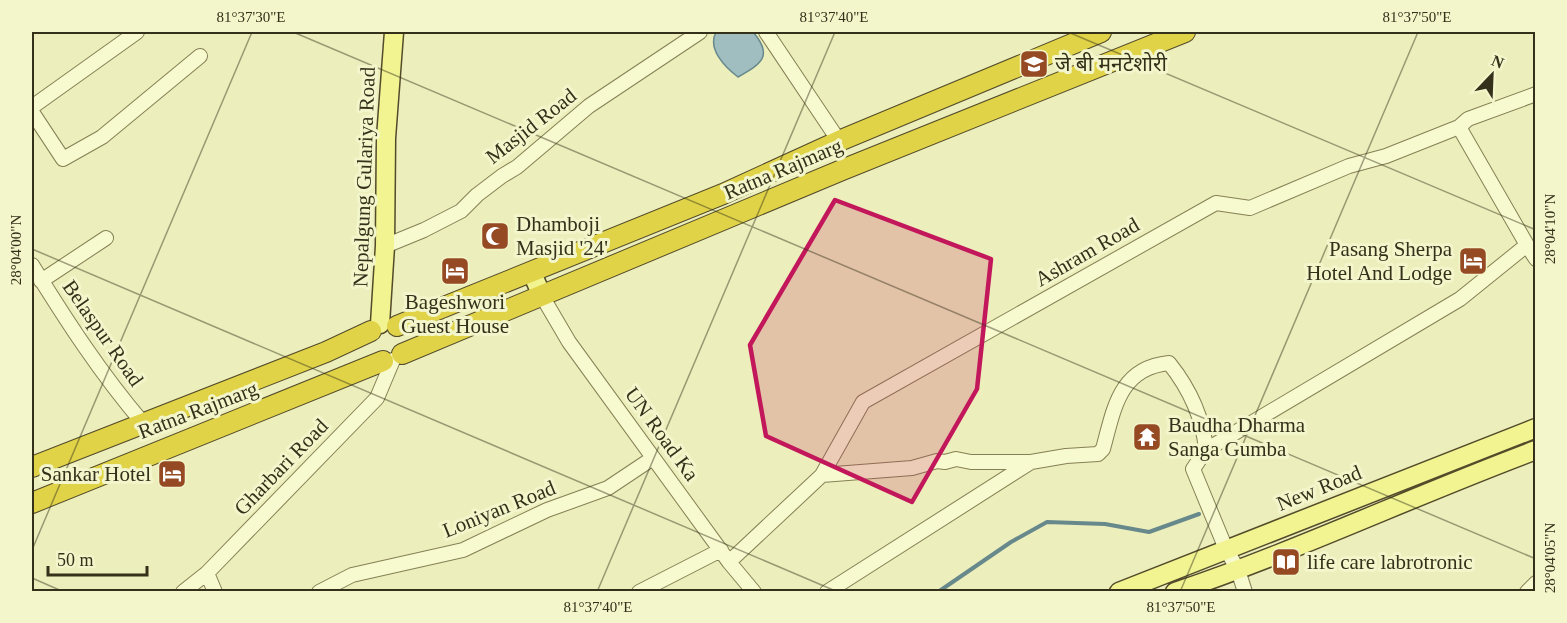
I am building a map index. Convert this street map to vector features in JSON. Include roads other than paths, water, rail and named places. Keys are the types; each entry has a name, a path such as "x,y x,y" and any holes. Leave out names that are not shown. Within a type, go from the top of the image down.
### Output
{"highway":[{"name":"Ratna Rajmarg","path":"32,467 326,352 383,327 532,273 723,194 839,141 1101,32"},
{"name":"Ratna Rajmarg","path":"32,502 393,358 842,170 1185,32"},
{"path":"383,327 405,336 405,348 393,358 377,359 369,349 368,343 383,327"}],"main road":[{"name":"Nepalgung Gulariya Road","path":"383,327 386,138 394,32"},
{"path":"532,273 542,296"},
{"name":"New Road","path":"1119,591 1536,428"},
{"path":"1175,591 1238,570 1451,482 1536,450"}],"street":[{"path":"32,107 137,32"},
{"name":"Masjid Road","path":"385,246 461,211 477,195 517,167 589,106 700,32"},
{"path":"766,32 839,141"},
{"path":"32,112 63,159 102,137 200,56"},
{"name":"Ashram Road","path":"729,562 822,475 864,402 1216,203 1250,208 1349,166 1386,156 1459,127 1468,119 1536,94"},
{"path":"1459,127 1536,259"},
{"path":"41,281 106,238"},
{"path":"1245,591 1193,469 1206,450 1460,298 1527,245"},
{"name":"Belaspur Road","path":"32,265 114,388 143,423"},
{"name":"UN Road Ka","path":"542,296 569,342 729,562 754,591"},
{"name":"Gharbari Road","path":"183,591 207,573 377,398 393,358"},
{"path":"822,475 912,468 937,461 945,462 956,459 971,462 1031,462 1066,456 1098,454 1103,448 1116,402 1130,379 1155,365 1169,363 1183,382 1193,402 1205,437 1206,450"},
{"name":"Loniyan Road","path":"319,591 352,575 463,550 547,510 608,488 653,458"},
{"path":"827,591 1031,462"},
{"path":"639,591 721,550"},
{"path":"207,573 214,591"},
{"path":"1527,591 1536,583"}],"water":[{"path":"716,32 753,32 763,47 762,59 738,77 723,63 716,51 714,38"}],"waterway":[{"path":"938,592 1011,542 1047,522 1105,524 1149,532 1199,514"}],"place":[{"name":"जे बी मनटेशोरी","path":"1034,64"},
{"name":"Dhamboji Masjid '24'","path":"495,236"},
{"name":"Pasang Sherpa Hotel And Lodge","path":"1473,261"},
{"name":"Bageshwori Guest House","path":"455,271"},
{"name":"Baudha Dharma Sanga Gumba","path":"1147,437"},
{"name":"Sankar Hotel","path":"172,474"},
{"name":"life care labrotronic","path":"1286,562"}]}
